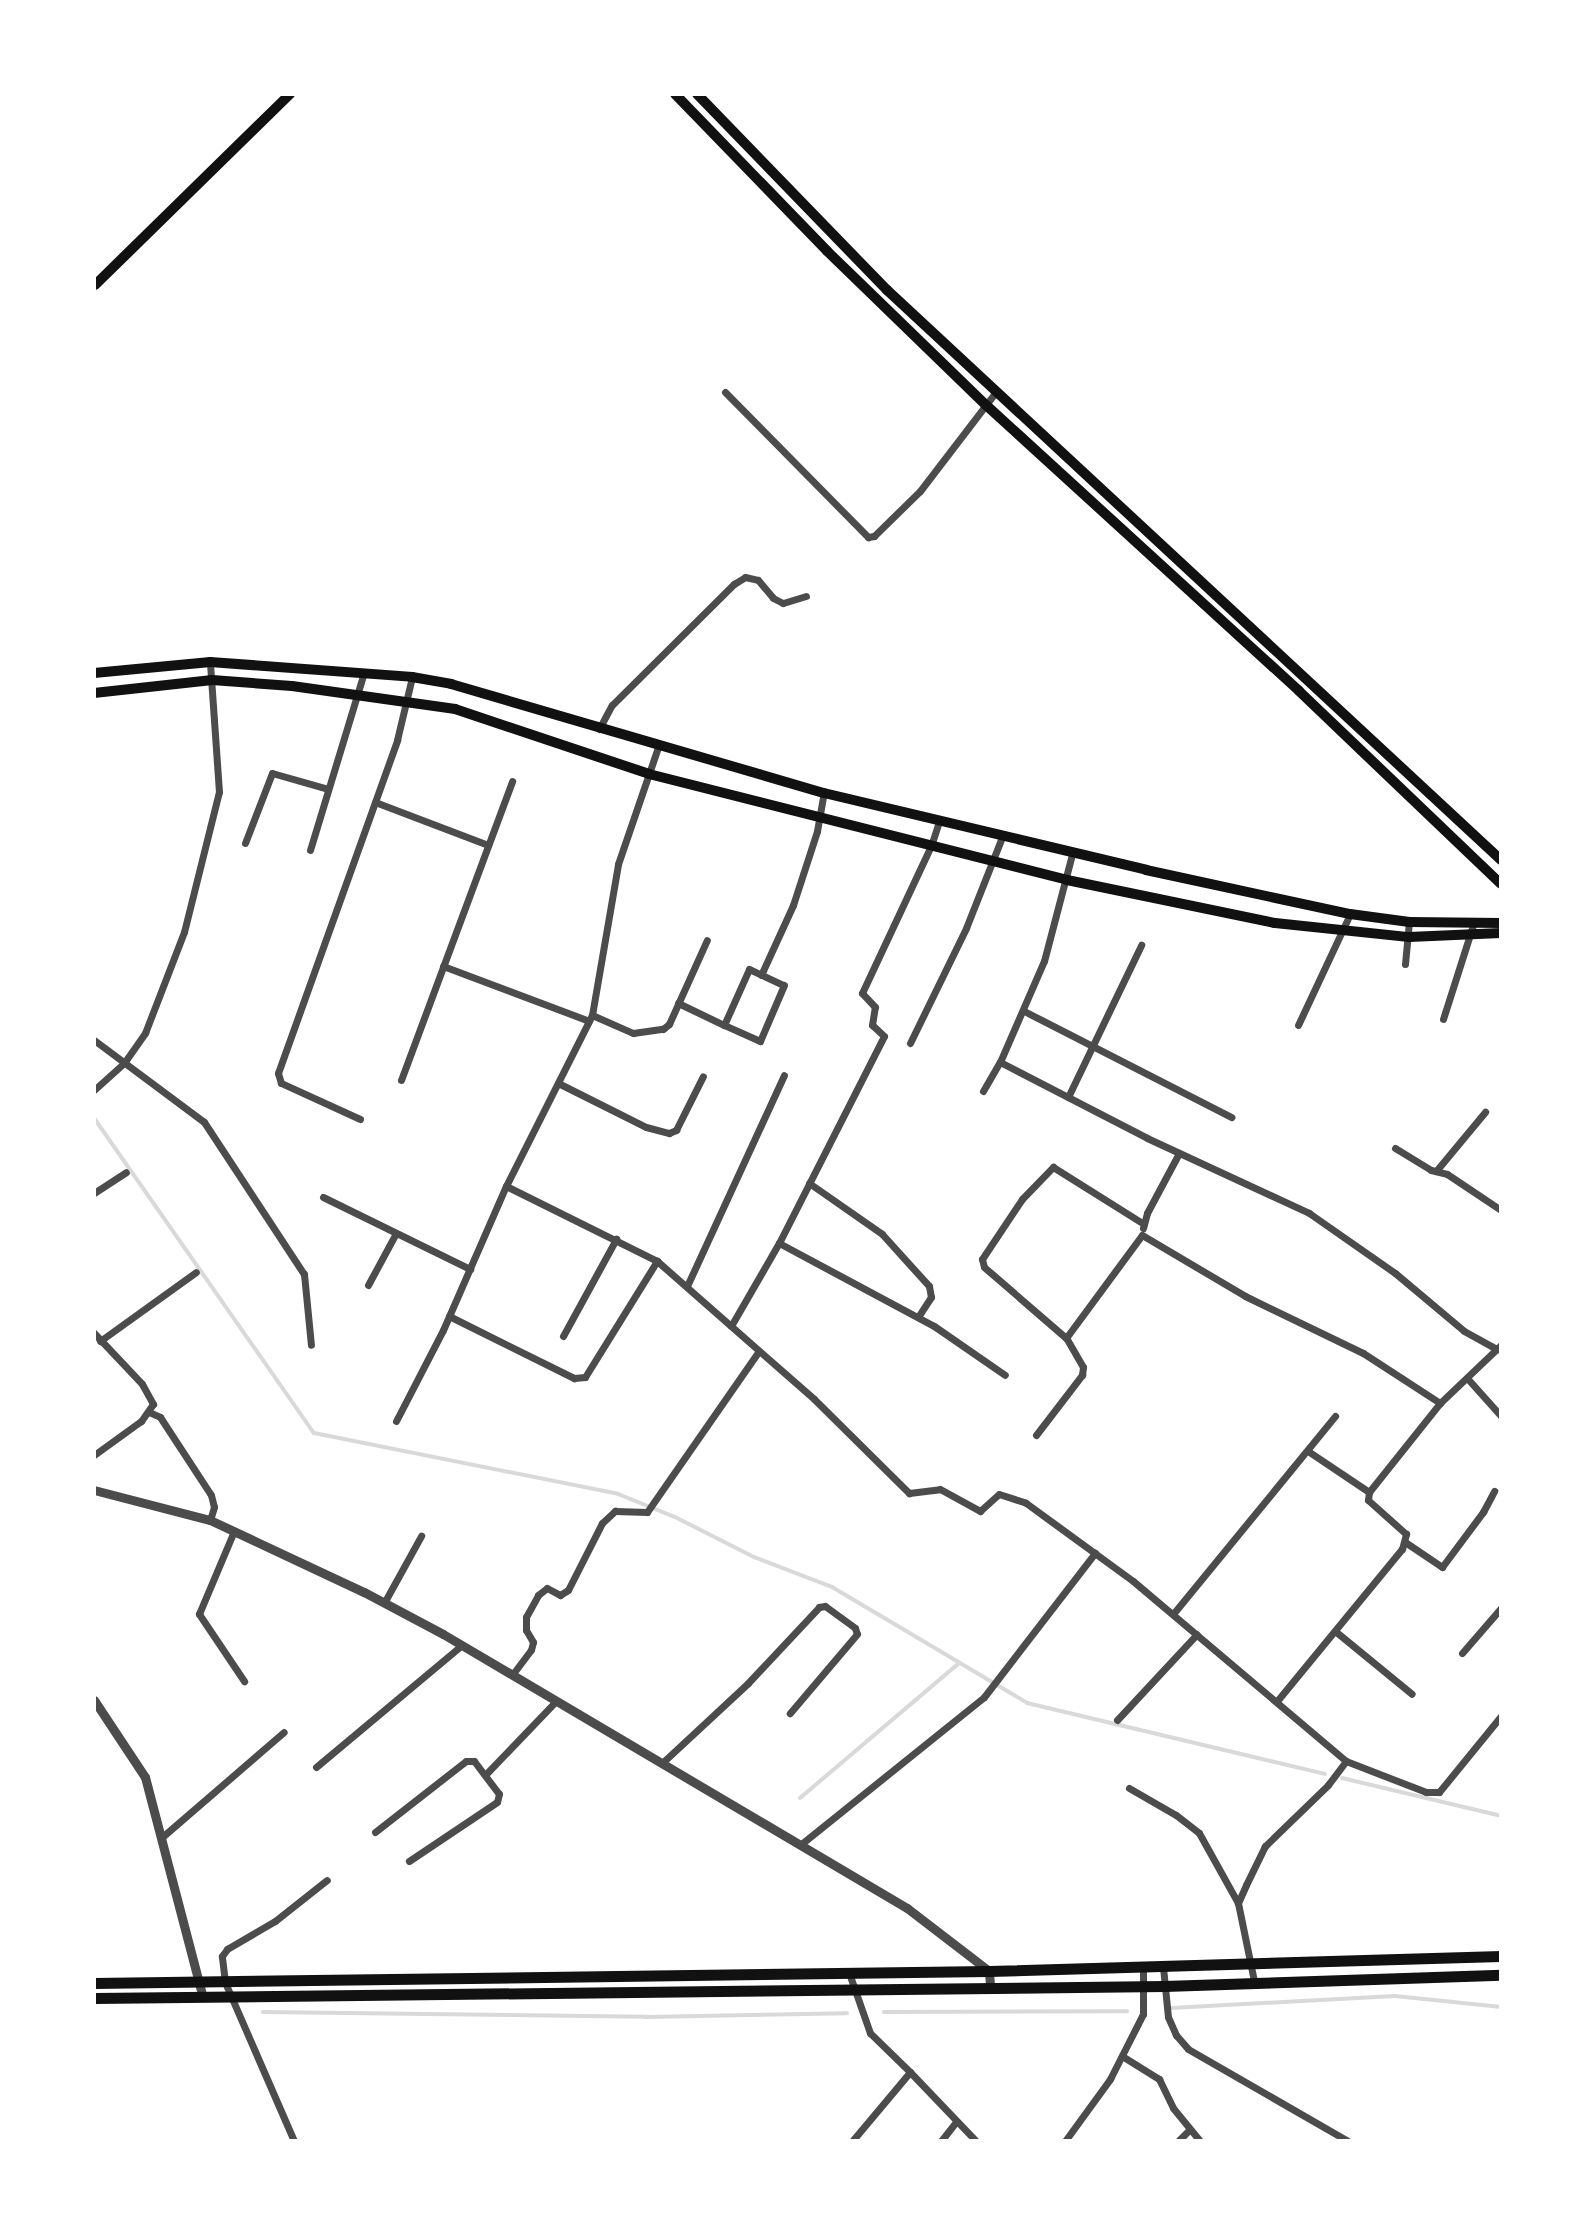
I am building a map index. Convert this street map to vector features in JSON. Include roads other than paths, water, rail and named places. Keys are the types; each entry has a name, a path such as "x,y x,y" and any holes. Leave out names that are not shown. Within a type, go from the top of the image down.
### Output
{"main road":[{"path":"94,285 290,94"},
{"path":"675,94 827,251 986,405 1299,691 1501,884"},
{"path":"697,94 887,290 995,393 1172,553 1501,860"},
{"path":"94,673 210,662 364,672 451,684 658,747 824,793 1072,854 1350,914 1501,933"},
{"path":"94,693 212,680 358,694 455,709 649,774 819,820 1067,880 1275,923 1409,937 1471,930 1501,923"},
{"path":"94,1983 989,1971 1501,1956"},
{"path":"94,1998 230,1994 1164,1986 1501,1975"}],"street":[{"path":"725,392 868,537 874,536 920,491 995,393"},
{"path":"599,729 612,705 734,584 745,577 758,580 773,598 783,603 806,596"},
{"path":"94,1090 124,1063 145,1033 184,932 219,792 210,662"},
{"path":"310,850 364,672"},
{"path":"360,1119 281,1083 278,1073 375,802 412,677"},
{"path":"396,1421 449,1316 506,1186 591,1018 618,864 658,747"},
{"path":"245,843 272,773 328,789"},
{"path":"401,1080 512,781"},
{"path":"761,975 793,905 824,793"},
{"path":"375,802 488,845"},
{"path":"731,1326 779,1243 884,1036 872,1025 875,1007 862,993 931,846 939,822"},
{"path":"910,1043 995,861 1002,837"},
{"path":"983,1091 1024,1011 1044,961 1072,854"},
{"path":"1298,1025 1350,914"},
{"path":"1405,964 1409,922"},
{"path":"1443,1019 1471,930"},
{"path":"443,966 625,1031 642,1032 663,1029 669,1024 707,940"},
{"path":"1068,1097 1141,945"},
{"path":"678,1003 724,1025 760,1041 784,985 749,969 724,1025"},
{"path":"1024,1011 1231,1117"},
{"path":"94,1040 204,1122 304,1274 311,1345"},
{"path":"1000,1062 1179,1153 1309,1213 1395,1273 1464,1331 1499,1347 1440,1403 1369,1492 1368,1500 1406,1534 1405,1542 1277,1701"},
{"path":"687,1286 784,1075"},
{"path":"558,1083 646,1127 669,1133 676,1130 703,1076"},
{"path":"1436,1171 1485,1112"},
{"path":"1395,1148 1447,1174 1501,1210"},
{"path":"1066,1338 1142,1235 1147,1213 1179,1153"},
{"path":"1036,1435 1084,1371 1066,1338 981,1263 1022,1199 1049,1169 1057,1168 1144,1224"},
{"path":"94,1193 126,1172"},
{"path":"809,1183 882,1234 929,1286 931,1297 918,1317"},
{"path":"506,1186 657,1261 814,1399 909,1493 940,1489 980,1511 999,1494 1026,1503 1173,1614 1346,1761 1426,1792 1439,1792 1501,1716"},
{"path":"323,1197 470,1269"},
{"path":"368,1285 396,1233"},
{"path":"1142,1235 1245,1296 1363,1353 1440,1403"},
{"path":"563,1336 616,1239"},
{"path":"779,1243 918,1317 1005,1375"},
{"path":"449,1316 574,1378 585,1377 657,1261"},
{"path":"100,1341 196,1272"},
{"path":"94,1333 150,1395 153,1404 149,1412 94,1455"},
{"path":"512,1675 531,1650 533,1642 526,1630 526,1617 538,1595 547,1588 560,1595 568,1590 602,1523 615,1511 647,1512 759,1351"},
{"path":"1467,1378 1501,1416"},
{"path":"149,1412 160,1417 211,1495 214,1507 210,1520"},
{"path":"1173,1614 1335,1416"},
{"path":"1308,1451 1369,1492"},
{"path":"94,1490 210,1520 384,1603 462,1645 907,1908 989,1971 990,1986"},
{"path":"1405,1542 1442,1567 1483,1512 1494,1491"},
{"path":"234,1531 199,1614 244,1681"},
{"path":"384,1603 421,1536"},
{"path":"800,1845 984,1697 1095,1553"},
{"path":"662,1763 748,1683 819,1607 825,1606 855,1628 857,1634 790,1713"},
{"path":"1462,1653 1501,1608"},
{"path":"1335,1631 1412,1694"},
{"path":"1117,1720 1197,1634"},
{"path":"316,1767 462,1645"},
{"path":"94,1700 145,1777 202,1995"},
{"path":"486,1774 556,1701"},
{"path":"161,1838 284,1732"},
{"path":"375,1832 466,1761 474,1761 499,1794 497,1802 409,1861"},
{"path":"1238,1903 1265,1846 1328,1785 1346,1761"},
{"path":"1129,1788 1176,1815 1199,1833 1238,1903 1254,1981"},
{"path":"294,2141 225,1982 223,1952 275,1921 327,1880"},
{"path":"1065,2141 1110,2079 1143,2014 1143,1967"},
{"path":"1163,1967 1168,2017 1188,2049 1348,2141"},
{"path":"849,1973 870,2033 976,2141"},
{"path":"1122,2056 1159,2079 1189,2130 1200,2141"},
{"path":"852,2141 910,2072"},
{"path":"941,2141 956,2122"},
{"path":"1178,2141 1189,2130"}],"waterway":[{"path":"94,1118 314,1433 618,1494 675,1517 754,1557 832,1587 1027,1703 1325,1774"},
{"path":"800,1798 958,1664"},
{"path":"1342,1778 1501,1816"},
{"path":"1171,2008 1395,1996 1501,2007"},
{"path":"884,2012 1127,2011"},
{"path":"263,2012 646,2017 847,2013"}]}
